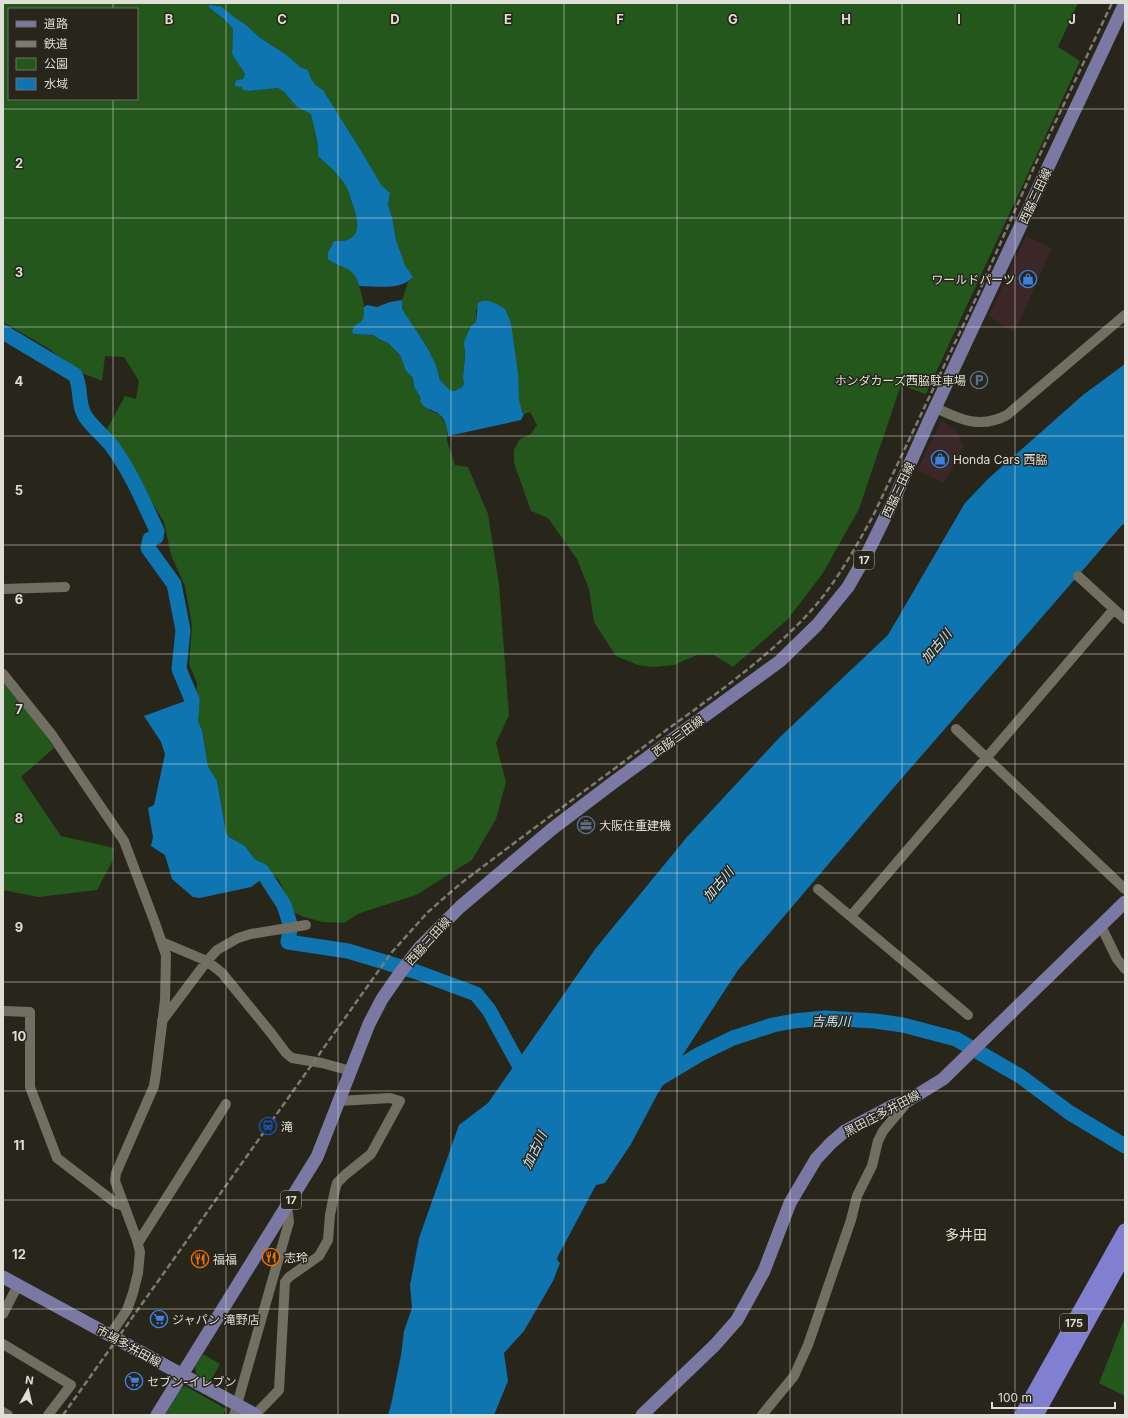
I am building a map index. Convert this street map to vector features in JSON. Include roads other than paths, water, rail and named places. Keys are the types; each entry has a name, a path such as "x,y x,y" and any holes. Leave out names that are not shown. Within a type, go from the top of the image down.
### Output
{"highway":[{"name":"175","path":"1022,1415 1125,1231"},
{"name":"175","path":"1036,1415 1125,1254"}],"main road":[{"name":"西脇三田線","path":"157,1415 318,1157 369,1024 382,1000 403,968 438,928 460,907 538,842 614,782 780,661 816,625 848,586 867,554 895,497 1125,3"},
{"name":"黒田庄多井田線","path":"642,1415 715,1345 737,1320 764,1272 790,1203 816,1159 831,1143 845,1131 892,1106 909,1100 943,1079 1125,902"},
{"name":"市場多井田線","path":"3,1277 182,1375 236,1410 255,1415"}],"street":[{"path":"936,408 951,415 978,423 997,420 1007,415 1125,315"},
{"path":"1078,576 1125,619"},
{"path":"3,589 65,587"},
{"path":"851,916 1114,609"},
{"path":"3,674 52,735 124,841 166,955 165,1000 154,1086 116,1173 114,1181 138,1243 140,1252 138,1273 127,1310 110,1335"},
{"path":"956,729 1125,889"},
{"path":"818,889 968,1015"},
{"path":"162,1021 217,950 238,938 251,934 306,925"},
{"path":"1101,926 1117,959 1125,969"},
{"path":"162,942 207,961 222,973 286,1053 292,1058 322,1063 351,1071"},
{"path":"3,1011 30,1012 30,1087 57,1158 117,1204 124,1206"},
{"path":"255,1415 279,1390 285,1282 289,1277 319,1256 328,1240 330,1215 337,1183 371,1154 400,1101 390,1098 339,1101"},
{"path":"762,1415 794,1376 808,1345 857,1196 872,1166 878,1141 883,1131 909,1100"},
{"path":"138,1243 226,1104"},
{"path":"236,1410 289,1222 287,1206"},
{"path":"3,1314 18,1285"},
{"path":"3,1344 71,1385 48,1415"},
{"path":"3,1412 8,1415"}],"water":[{"path":"210,5 222,7 245,24 259,37 288,56 300,67 308,70 313,82 323,90 381,185 390,193 388,205 392,217 396,240 405,265 413,277 408,281 388,287 359,286 357,279 351,271 328,259 328,253 334,241 344,241 350,238 355,234 357,229 356,215 350,194 337,174 318,156 317,140 311,114 297,107 284,92 278,88 249,91 243,90 242,87 235,86 237,80 243,79 245,74 232,54 233,29 224,19 208,7"},
{"path":"402,300 402,309 427,347 436,365 440,380 451,391 462,387 464,384 464,342 471,326 476,322 478,303 481,301 488,301 505,309 511,323 518,374 519,400 522,412 524,414 521,420 448,436 444,419 438,413 424,407 420,401 421,398 414,387 413,378 406,371 400,355 388,343 373,335 354,334 352,332 354,326 363,319 364,307 367,305 377,307 390,302"},
{"name":"加古川","path":"1125,364 1125,524 1122,525 896,785 738,970 658,1093 631,1144 605,1183 596,1185 558,1256 557,1260 560,1263 553,1281 524,1331 504,1353 508,1381 494,1415 388,1415 401,1355 404,1331 412,1308 410,1285 419,1238 459,1125 488,1103 596,948 687,837 779,738 888,635 965,503 989,478 1083,395"},
{"path":"196,697 197,719 202,730 208,766 217,781 226,832 229,837 245,846 257,862 270,873 261,877 262,879 251,887 200,898 193,897 172,879 165,855 151,846 153,837 148,808 154,805 165,754 161,742 144,716"}],"waterway":[{"path":"3,332 75,375 81,406 85,416 118,455 142,498 157,531 156,537 150,539 148,548 174,584 183,630 179,669 192,700 191,717"},
{"path":"249,865 262,871 284,905 290,924"},
{"path":"290,929 288,942 348,951 414,971 476,994 489,1010 519,1065 522,1081"},
{"name":"吉馬川","path":"655,1081 700,1054 733,1038 773,1025 825,1018 875,1021 903,1025 956,1039 1020,1076 1070,1113 1125,1146"}],"railway":[{"path":"63,1415 392,952 428,912 460,884 535,827 738,677 791,631 818,603 827,591 844,567 873,516 978,294 1034,167 1112,3"}],"place":[{"name":"ワールドパーツ","path":"1028,279"},
{"name":"ホンダカーズ西脇駐車場","path":"979,380"},
{"name":"Honda Cars 西脇","path":"940,459"},
{"name":"大阪住重建機","path":"586,825"},
{"name":"滝","path":"268,1126"},
{"name":"志玲","path":"271,1257"},
{"name":"福福","path":"200,1259"},
{"name":"ジャパン 滝野店","path":"159,1319"},
{"name":"セブン-イレブン","path":"134,1381"}],"district":[{"name":"多井田","path":"966,1234"}]}
